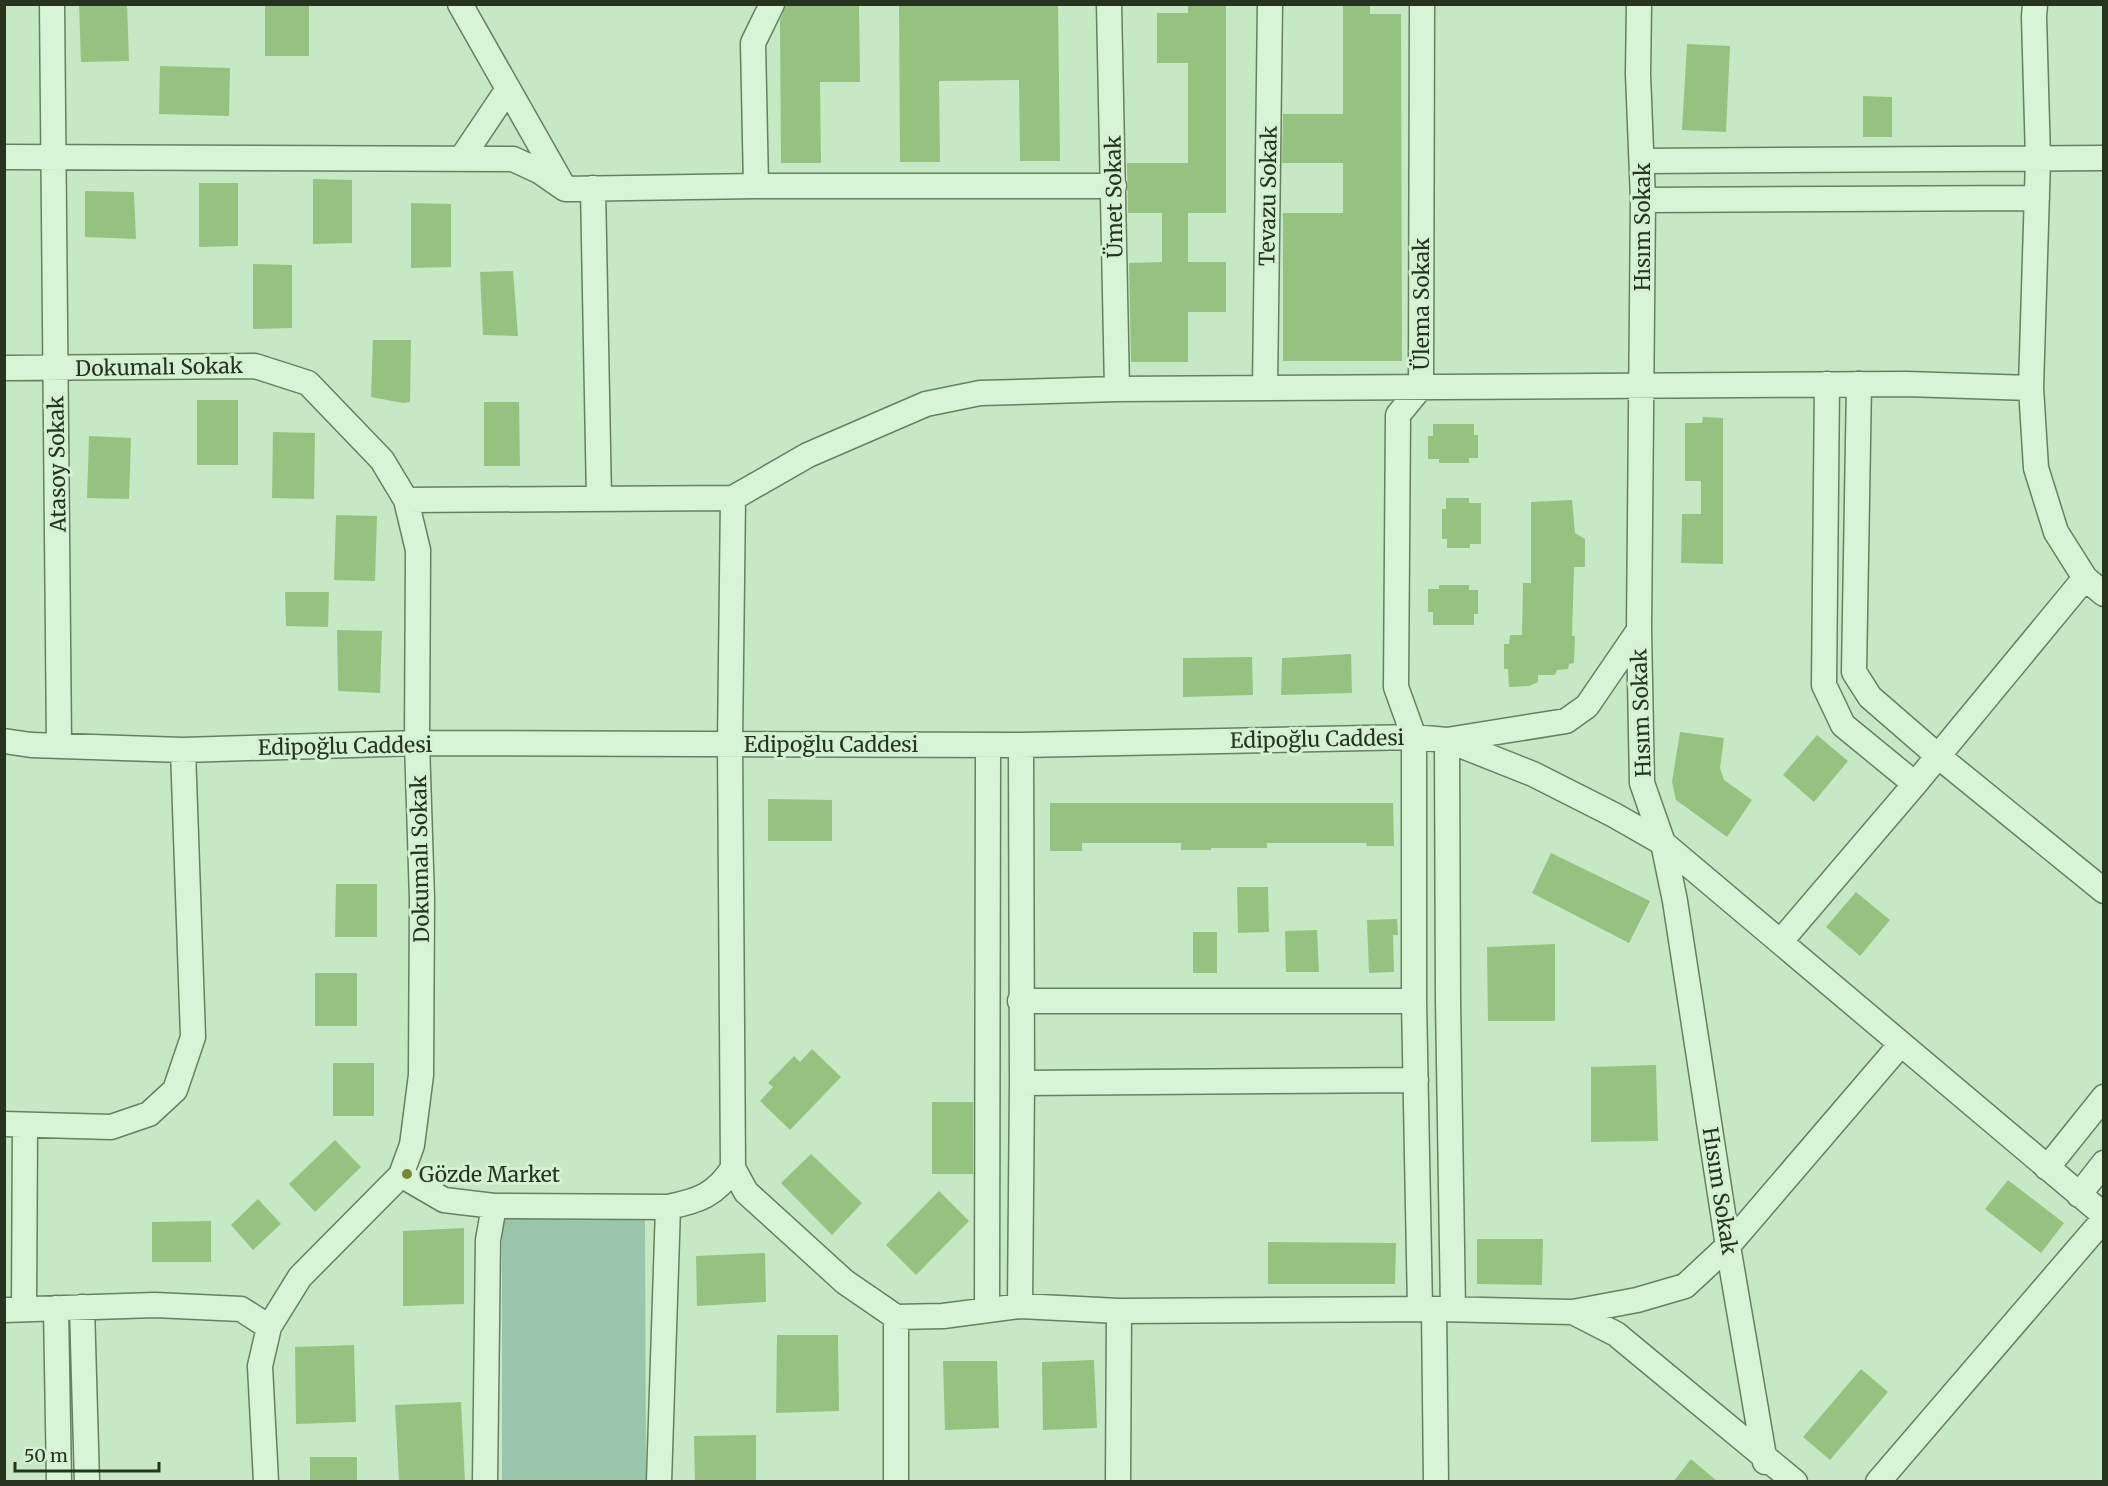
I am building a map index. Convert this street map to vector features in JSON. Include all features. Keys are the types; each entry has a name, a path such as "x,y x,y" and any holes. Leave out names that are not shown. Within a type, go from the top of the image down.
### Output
{"street":[{"name":"Atasoy Sokak","path":"52,4 59,744"},
{"path":"460,4 565,189"},
{"path":"756,186 753,43 772,4"},
{"name":"Ümet Sokak","path":"1108,4 1117,389"},
{"name":"Tevazu Sokak","path":"1265,388 1270,4"},
{"name":"Ülema Sokak","path":"1422,4 1421,387 1398,416 1396,687 1414,737 1416,1080 1436,1309"},
{"name":"Hısım Sokak","path":"1639,4 1638,74 1643,200 1639,630 1642,783 1663,843 1676,901 1728,1246 1769,1482"},
{"path":"2035,4 2038,159 2031,388 2036,468 2056,532 2085,578 2103,594"},
{"path":"460,159 508,89"},
{"path":"4,157 513,159 539,171 565,189 756,186 1114,186"},
{"path":"1642,161 2103,159"},
{"path":"593,188 599,499"},
{"path":"1643,200 2037,198"},
{"name":"Dokumalı Sokak","path":"4,368 255,366 308,383 382,460 406,500 418,550 417,743 422,898 421,1075 412,1145 401,1175 300,1277 269,1327 260,1366 266,1482"},
{"path":"406,500 733,498 808,455 926,404 980,393 1117,389 1827,384 2031,388"},
{"path":"1827,384 1824,685 1843,725 1915,784"},
{"path":"1859,384 1854,672 1870,697 1938,756 2103,891"},
{"path":"733,498 730,743 733,1168 746,1192 762,1207 845,1282 896,1317 943,1316 1020,1306 1119,1311 1436,1309 1573,1312 1637,1300 1685,1286 1728,1246 1901,1044"},
{"path":"1781,941 1915,784 2085,578"},
{"path":"1436,1482 1436,1309 1448,1000 1448,740 1566,721 1587,706 1639,630"},
{"name":"Edipoğlu Caddesi","path":"31,744 183,750 417,743 1021,745 1414,737 1448,740 1533,774 1663,843 2103,1217"},
{"path":"4,741 31,744"},
{"path":"4,748 31,744"},
{"path":"987,1310 988,745"},
{"path":"1020,1306 1021,745"},
{"path":"183,750 194,1037 175,1089 149,1114 111,1127 15,1125 14,1310 155,1305 241,1309 269,1327"},
{"path":"1020,1001 1414,1001"},
{"path":"1022,1083 1416,1080"},
{"path":"2047,1168 2103,1097"},
{"path":"2079,1195 2103,1163"},
{"path":"401,1175 444,1200 494,1206 668,1207 697,1201 723,1183 733,1168"},
{"path":"485,1482 488,1240 494,1206"},
{"path":"659,1482 668,1207"},
{"path":"1878,1482 2103,1217"},
{"path":"82,1307 87,1482"},
{"path":"56,1308 58,1482"},
{"path":"1118,1482 1119,1311"},
{"path":"1573,1312 1616,1334 1795,1482"},
{"path":"896,1317 896,1482"}],"green space":[{"path":"645,1216 646,1481 502,1482 502,1217"}],"building":[{"path":"79,4 127,4 129,61 81,62"},
{"path":"265,4 309,4 309,56 265,56"},
{"path":"786,4 859,4 860,82 820,82 821,163 781,163 780,21"},
{"path":"899,4 1058,4 1060,161 1020,161 1019,80 939,81 940,162 900,162"},
{"path":"1188,4 1226,4 1226,213 1188,213 1188,262 1226,262 1226,312 1188,312 1188,362 1131,362 1129,263 1162,262 1162,213 1128,213 1127,163 1188,163 1188,63 1157,63 1157,13 1188,13"},
{"path":"1343,4 1370,4 1370,14 1401,14 1402,361 1283,361 1283,213 1343,213 1343,163 1282,163 1283,114 1343,114"},
{"path":"1687,44 1730,46 1726,132 1682,130"},
{"path":"160,66 230,68 229,116 159,114"},
{"path":"1863,96 1892,97 1892,137 1863,137"},
{"path":"313,179 352,180 352,243 313,244"},
{"path":"199,183 238,183 238,246 199,247"},
{"path":"85,191 134,192 136,239 85,237"},
{"path":"411,203 451,204 451,267 411,268"},
{"path":"253,264 292,265 292,328 253,329"},
{"path":"513,271 518,336 483,335 480,272"},
{"path":"373,340 411,340 410,402 403,403 371,397"},
{"path":"197,400 238,400 238,465 197,465"},
{"path":"484,402 519,402 520,466 484,466"},
{"path":"1703,417 1723,418 1723,564 1681,563 1682,514 1701,514 1701,481 1685,481 1685,423 1702,423"},
{"path":"1433,424 1474,424 1474,435 1478,435 1478,458 1469,458 1469,463 1439,463 1439,459 1428,459 1428,436 1433,436"},
{"path":"273,432 315,433 314,499 272,498"},
{"path":"89,436 131,438 129,499 87,498"},
{"path":"1446,498 1469,498 1469,503 1481,503 1481,544 1470,544 1470,548 1447,548 1447,539 1442,539 1442,509 1446,509"},
{"path":"1572,500 1575,533 1585,539 1585,567 1574,567 1572,636 1575,636 1574,663 1569,664 1568,669 1557,670 1555,675 1538,675 1538,682 1529,686 1509,687 1508,669 1504,669 1504,644 1509,644 1510,635 1522,635 1523,583 1531,583 1531,502"},
{"path":"336,515 377,516 375,581 334,580"},
{"path":"1439,585 1469,585 1469,590 1478,590 1478,614 1474,614 1474,625 1433,625 1433,612 1428,612 1428,589 1439,589"},
{"path":"285,592 329,592 328,627 286,626"},
{"path":"337,630 382,631 380,693 338,691"},
{"path":"1351,654 1352,693 1281,695 1282,658"},
{"path":"1252,657 1253,695 1183,697 1183,658"},
{"path":"1680,732 1724,738 1720,768 1724,780 1752,800 1727,837 1676,800 1672,782"},
{"path":"1817,735 1848,761 1814,802 1783,775"},
{"path":"768,799 832,800 832,841 768,841"},
{"path":"1050,803 1393,803 1394,846 1367,846 1366,843 1267,843 1267,848 1181,850 1181,843 1082,843 1082,851 1050,851"},
{"path":"1551,853 1650,901 1629,943 1532,893"},
{"path":"336,884 377,884 377,937 335,937"},
{"path":"1237,887 1268,887 1269,932 1238,933"},
{"path":"1856,892 1890,920 1860,956 1826,927"},
{"path":"1397,919 1398,935 1393,935 1394,972 1369,973 1367,920"},
{"path":"1317,930 1319,972 1286,972 1285,931"},
{"path":"1193,932 1217,932 1217,973 1193,973"},
{"path":"1555,944 1555,1021 1488,1021 1487,947"},
{"path":"315,973 357,973 357,1026 315,1026"},
{"path":"812,1049 841,1077 790,1130 760,1101 773,1087 768,1083 794,1056 800,1062"},
{"path":"333,1063 374,1063 374,1116 333,1116"},
{"path":"1656,1065 1658,1141 1591,1142 1591,1067"},
{"path":"932,1102 973,1102 973,1174 932,1174"},
{"path":"335,1140 361,1167 315,1212 289,1184"},
{"path":"811,1154 862,1203 832,1235 781,1183"},
{"path":"2008,1180 2064,1223 2041,1253 1985,1209"},
{"path":"939,1191 969,1221 916,1275 886,1245"},
{"path":"258,1199 281,1224 253,1250 231,1225"},
{"path":"211,1221 211,1262 152,1262 152,1222"},
{"path":"464,1228 464,1304 403,1306 403,1231"},
{"path":"1477,1239 1543,1239 1542,1285 1477,1284"},
{"path":"1268,1242 1396,1243 1395,1284 1268,1284"},
{"path":"765,1253 766,1302 697,1306 696,1256"},
{"path":"777,1335 838,1335 839,1411 776,1413"},
{"path":"354,1345 356,1422 296,1424 295,1347"},
{"path":"1094,1360 1097,1428 1043,1430 1042,1362"},
{"path":"943,1361 997,1361 999,1428 945,1430"},
{"path":"1861,1369 1888,1392 1830,1460 1803,1437"},
{"path":"461,1402 465,1481 399,1482 395,1405"},
{"path":"756,1435 756,1482 695,1482 694,1436"},
{"path":"310,1457 357,1457 357,1482 310,1482"},
{"path":"1691,1459 1718,1482 1673,1482"}],"place":[{"name":"Gözde Market","path":"407,1174"}]}
